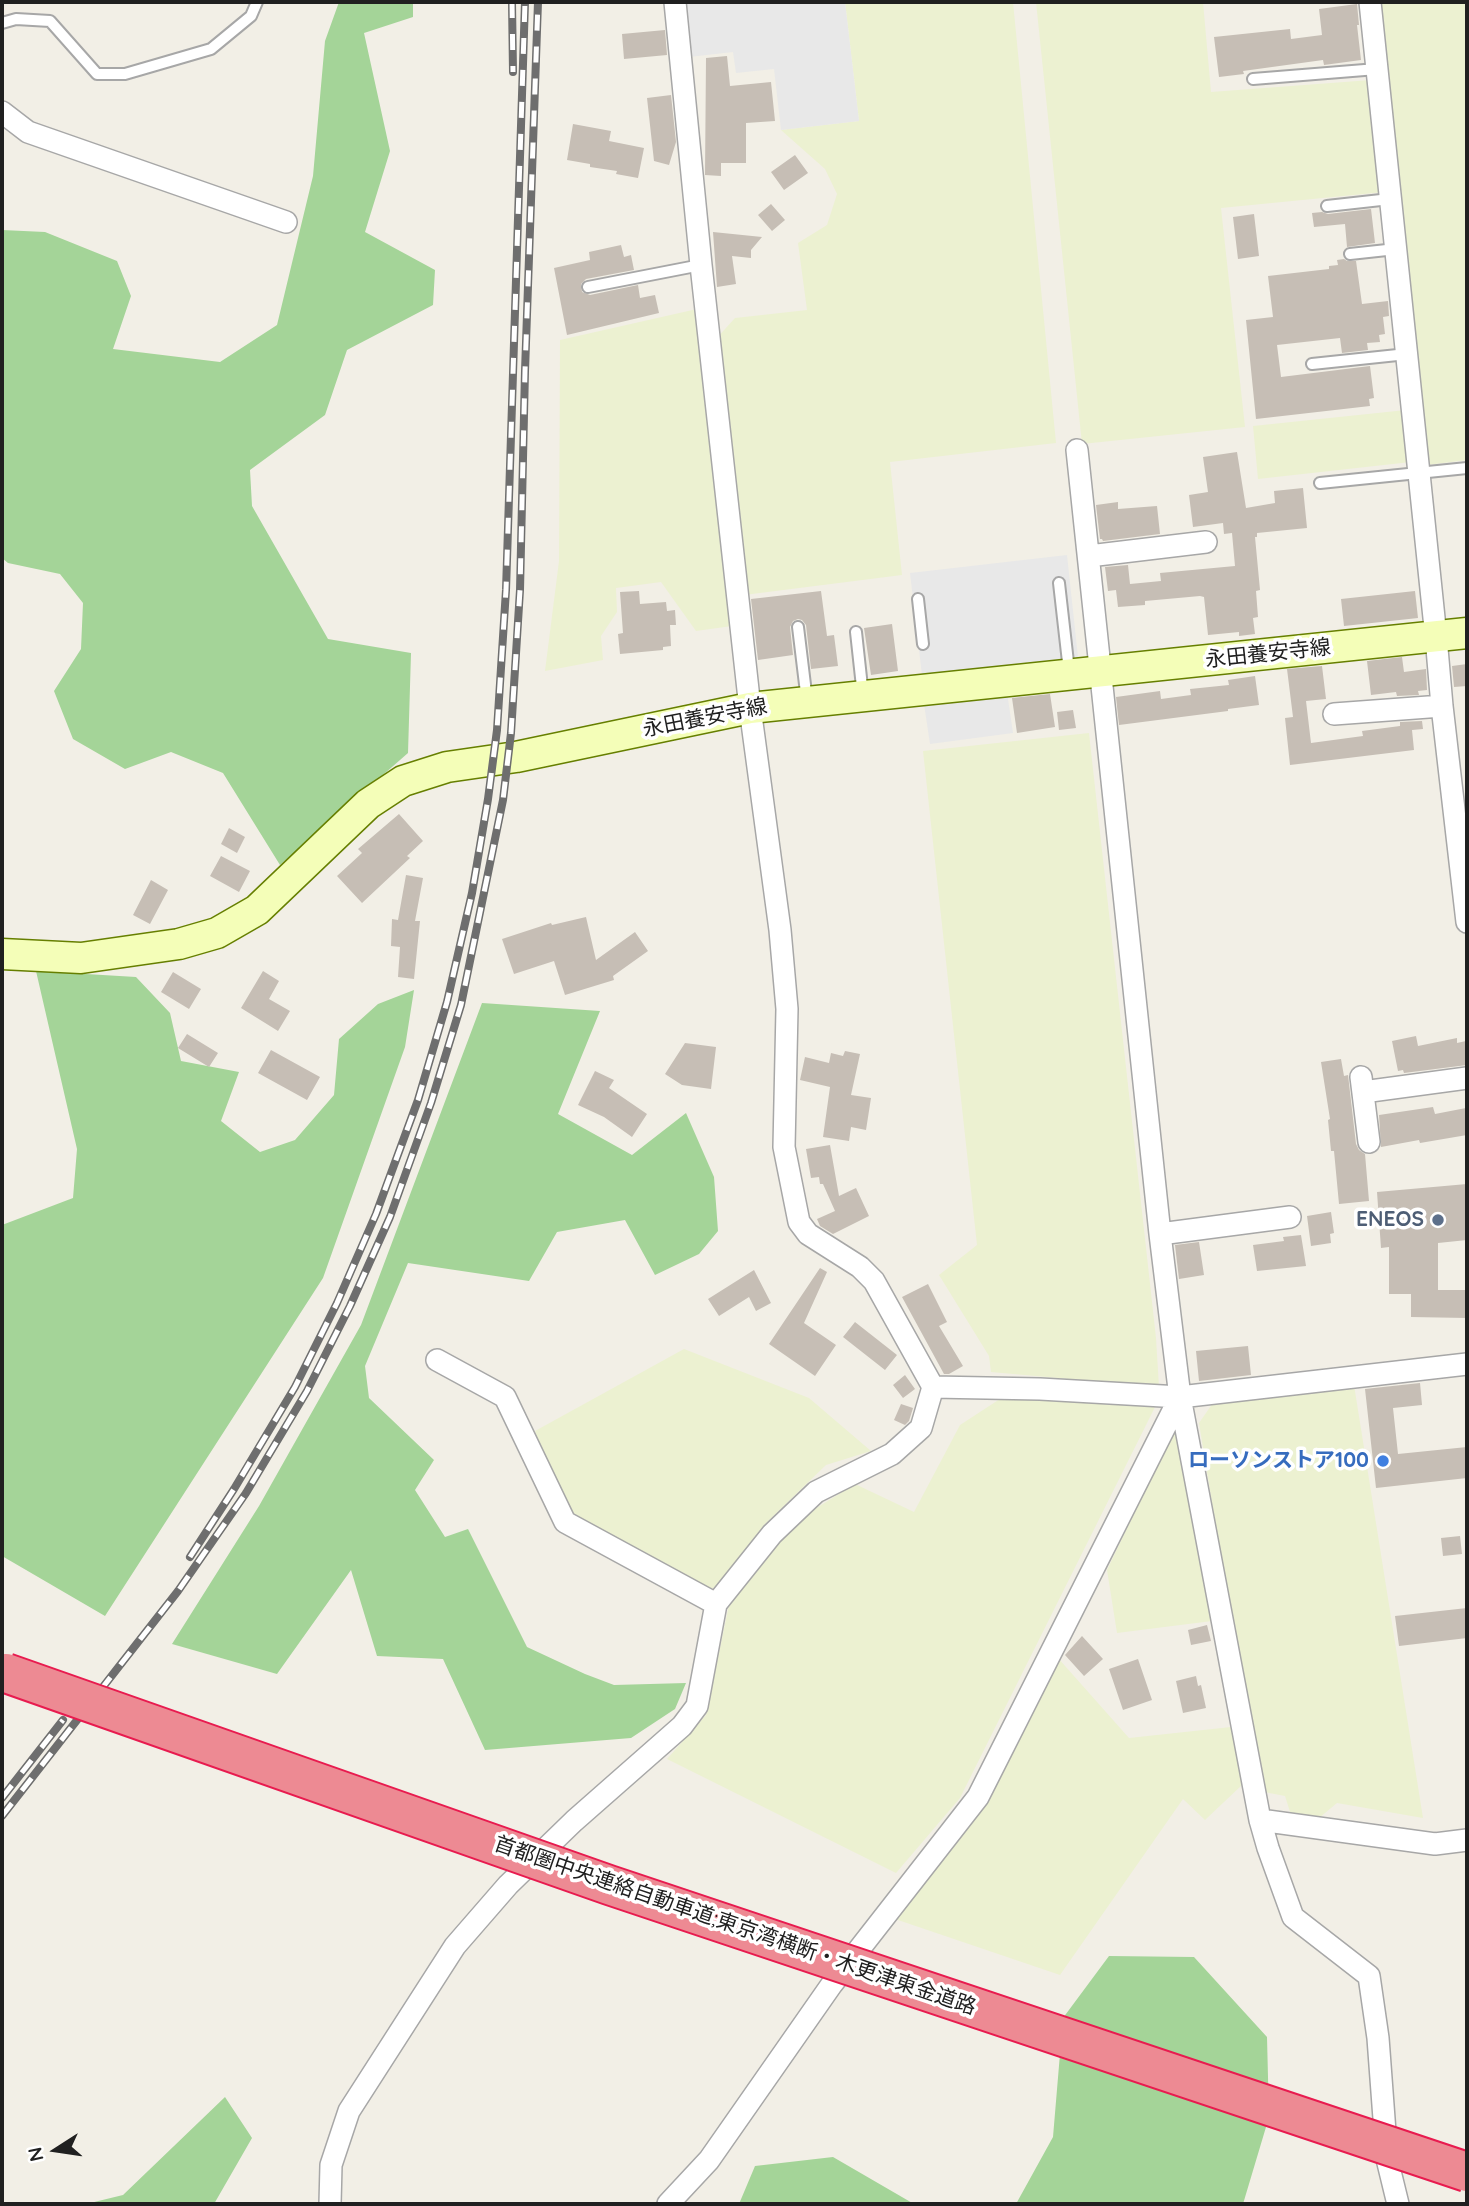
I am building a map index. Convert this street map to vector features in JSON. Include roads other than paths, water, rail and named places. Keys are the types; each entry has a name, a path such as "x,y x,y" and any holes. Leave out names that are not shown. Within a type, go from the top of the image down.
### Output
{"highway":[{"name":"首都圏中央連絡自動車道;東京湾横断・木更津東金道路","path":"6,1673 609,1885 1467,2172"}],"street":[{"path":"330,2204 331,2165 349,2111 455,1946 508,1885 574,1821 682,1726 697,1706 716,1604 772,1534 816,1492 892,1454 921,1429 933,1387 874,1281 860,1267 807,1234 799,1222 784,1147 787,1009 780,930 750,708 675,2"},
{"path":"1370,2 1442,706 1467,922"},
{"path":"2,112 29,132 285,222"},
{"path":"1077,450 1160,1234 1180,1397 1260,1820 1293,1917 1369,1976 1378,2038 1387,2159 1398,2204"},
{"path":"1089,556 1206,542"},
{"name":"永田養安寺線","path":"2,954 81,958 179,944 217,933 257,910 368,804 403,781 447,767 516,757 750,708 1467,633"},
{"path":"1334,714 1442,706"},
{"path":"1369,1142 1362,1085 1467,1078"},
{"path":"1160,1234 1290,1217"},
{"path":"437,1360 505,1396 565,1522 716,1604"},
{"path":"933,1387 1040,1389 1180,1397 1467,1364"},
{"path":"668,2204 709,2160 832,1984 978,1797 1180,1397"},
{"path":"1260,1820 1435,1844 1467,1840"}],"lane":[{"path":"2,23 16,19 50,21 97,74 125,74 211,49 251,16 257,2"},
{"path":"1253,79 1377,69"},
{"path":"1327,206 1391,199"},
{"path":"1350,254 1396,249"},
{"path":"588,287 701,265"},
{"path":"1312,364 1407,354"},
{"path":"1320,483 1467,468"},
{"path":"1059,583 1069,674"},
{"path":"918,598 923,643"},
{"path":"799,627 807,702"},
{"path":"856,632 863,696"}],"railway":[{"path":"512,2 513,72"},
{"path":"190,1557 295,1387 337,1303 376,1214 418,1100 447,1002 472,893 497,730 506,590 525,2"},
{"path":"2,1816 178,1591 246,1493 307,1391 350,1306 390,1217 431,1103 461,1005 503,800 511,733 520,590 538,2"},
{"path":"2,1798 63,1720"}],"place":[{"name":"ENEOS","path":"1438,1220"},
{"name":"ローソンストア100","path":"1383,1461"}]}
